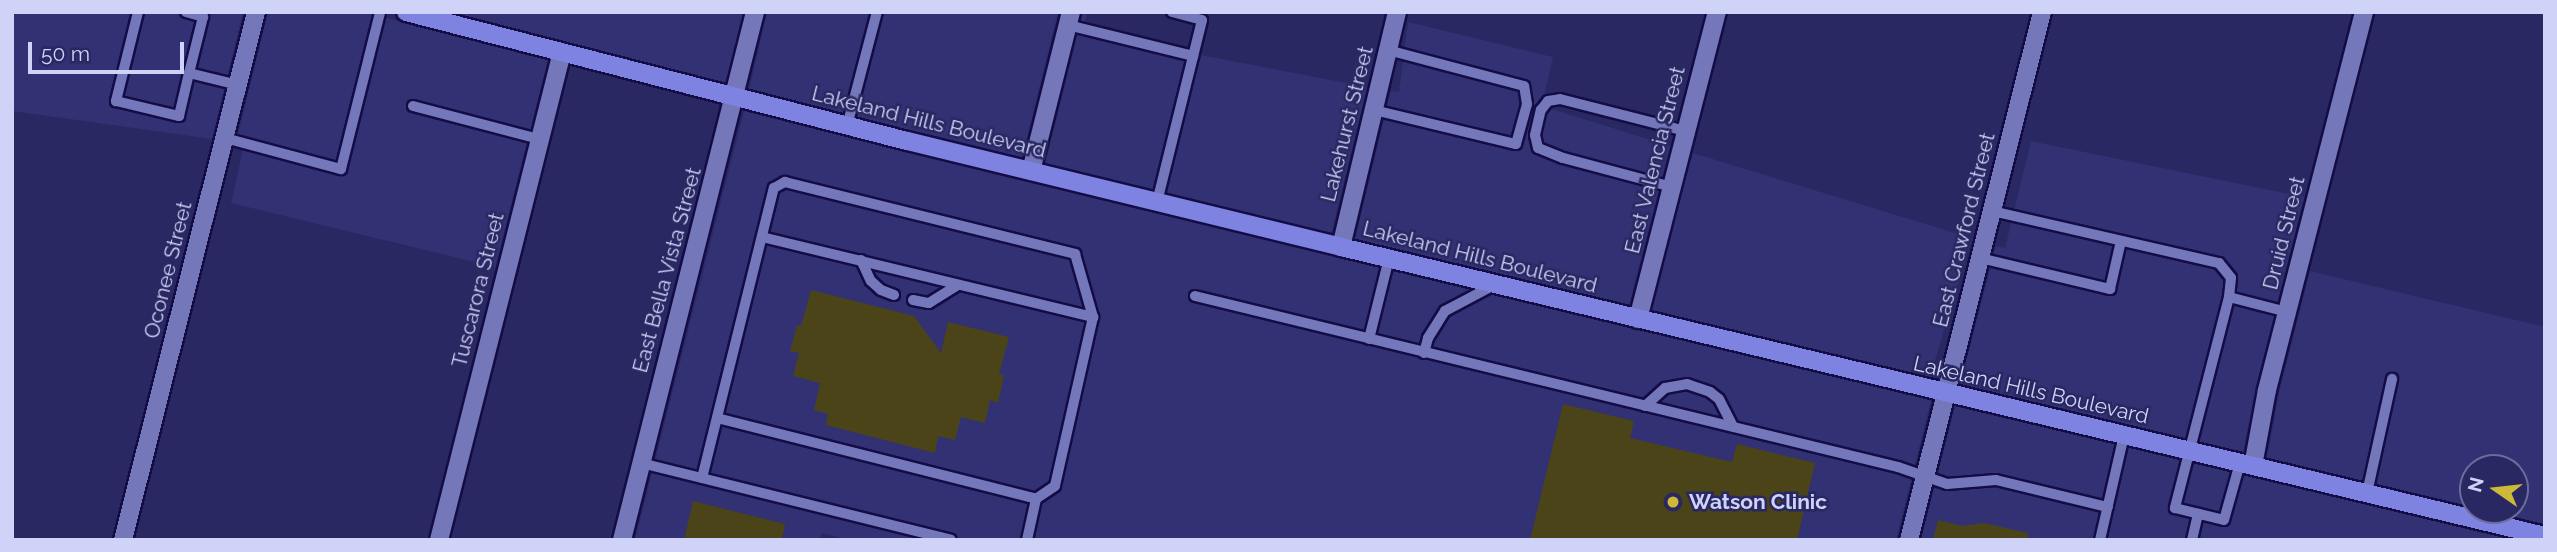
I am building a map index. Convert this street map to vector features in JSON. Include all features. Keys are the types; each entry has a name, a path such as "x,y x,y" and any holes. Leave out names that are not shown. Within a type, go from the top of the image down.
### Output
{"main road":[{"name":"Lakeland Hills Boulevard","path":"406,12 847,126 1340,247 2545,536"}],"street":[{"name":"Oconee Street","path":"123,540 256,12"},
{"name":"East Bella Vista Street","path":"622,540 755,12"},
{"name":"Lakehurst Street","path":"1340,247 1397,12"},
{"name":"East Valencia Street","path":"1638,319 1717,12"},
{"name":"East Crawford Street","path":"1909,540 2042,12"},
{"name":"Druid Street","path":"2246,464 2364,12"},
{"path":"1031,171 1069,18"},
{"name":"Tuscarora Street","path":"439,540 562,52"}],"lane":[{"path":"138,12 116,102 178,116 203,16 186,12"},
{"path":"225,138 341,169 380,12"},
{"path":"847,126 877,12"},
{"path":"1157,202 1202,20 1172,12"},
{"path":"1069,18 1193,56"},
{"path":"1374,110 1516,144 1527,104 1524,86 1388,50"},
{"path":"189,73 238,85"},
{"path":"1672,187 1563,158 1538,148 1535,135 1541,110 1548,101 1560,99 1686,131"},
{"path":"412,106 540,139"},
{"path":"702,478 774,188 785,182 1064,249 1075,254 1093,317 1055,486 1036,499 1027,540"},
{"path":"1992,211 2219,263 2231,278 2229,297 2175,508 2224,520 2246,464"},
{"path":"762,237 1093,317"},
{"path":"1980,258 2110,289 2121,240"},
{"path":"1369,339 1389,258"},
{"path":"861,260 871,281 881,290 894,295"},
{"path":"1424,353 1428,338 1445,311 1496,284"},
{"path":"913,300 929,303 958,285"},
{"path":"1195,296 1898,467 1947,484 1996,480 2108,507"},
{"path":"2229,297 2287,312"},
{"path":"2367,493 2392,379"},
{"path":"1645,406 1665,388 1687,384 1710,392 1719,400 1733,427"},
{"path":"717,418 1036,499"},
{"path":"2101,540 2124,435"},
{"path":"641,463 951,540"},
{"path":"2192,540 2198,514"}],"shaded area":[{"path":"12,12 243,12 212,139 12,111"},
{"path":"268,12 363,12 548,60 495,267 231,203 244,145 236,143"},
{"path":"449,12 743,12 726,84"},
{"path":"767,12 1058,12 1022,158 749,90"},
{"path":"1083,12 1087,12 1084,27 1201,55 1367,87 1331,234 1045,164"},
{"path":"1408,22 1553,57 1542,106 1670,146 1629,306 1355,239 1391,91 1399,92"},
{"path":"744,111 1931,400 1896,540 849,540 822,533 819,540 635,540"},
{"path":"2031,141 2304,197 2256,387 2243,452 1960,385 1996,246 2005,248"},
{"path":"1693,153 1972,238 1924,395 1645,310"},
{"path":"2310,271 2545,327 2545,524 2529,520 2529,454 2459,454 2459,504 2267,458 2279,393"},
{"path":"1955,406 2517,540 1921,540"}],"building":[{"path":"811,290 914,316 941,353 948,322 1009,337 999,374 1004,375 998,403 990,400 985,423 961,417 955,440 938,436 935,453 826,425 828,414 814,410 820,383 793,376 799,353 790,351 797,325 801,326"},
{"name":"Watson Clinic","path":"1563,404 1634,421 1630,438 1732,462 1737,444 1815,463 1797,540 1530,540"},
{"path":"693,501 785,524 782,540 684,540"},
{"path":"1938,520 1962,526 1984,523 2028,533 2028,540 1933,540"}],"place":[{"name":"Watson Clinic","path":"1673,502"}]}
